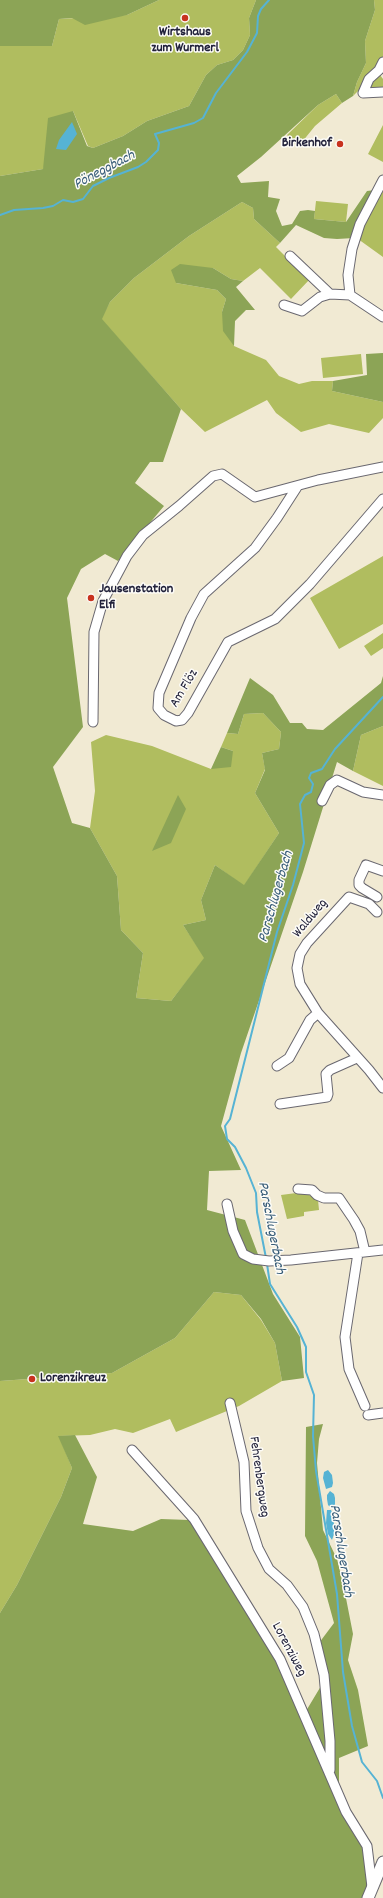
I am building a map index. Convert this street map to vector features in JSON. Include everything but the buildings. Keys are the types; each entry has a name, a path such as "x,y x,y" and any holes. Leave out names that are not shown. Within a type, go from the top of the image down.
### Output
{"main road":[{"path":"368,1898 383,1862"}],"street":[{"path":"382,69 369,79 363,93 383,92"},
{"path":"350,295 348,275 352,249 360,224 383,180"},
{"path":"290,256 330,294"},
{"path":"284,305 302,311 320,297 330,294 350,295 383,317"},
{"path":"93,722 94,632 103,601 127,556 143,535 213,476 222,474 255,497 297,487 318,480 383,467"},
{"name":"Am Flöz","path":"297,487 255,548 204,594 191,618 159,693 158,708 164,715 176,721 182,720 188,714 228,642 275,618 310,584 383,499"},
{"path":"322,801 330,785 337,780 362,792 383,796"},
{"path":"377,897 359,885 360,880 366,864 383,871"},
{"name":"Waldweg","path":"377,912 369,904 349,897 319,929 300,954 297,976 300,984 318,1013 383,1088"},
{"path":"277,1066 289,1058 310,1020 318,1013"},
{"path":"280,1104 327,1097 326,1074 330,1070 357,1058"},
{"path":"298,1189 312,1190 317,1195 324,1198 339,1198 360,1231 362,1253 345,1337 349,1369 367,1411 383,1413"},
{"path":"227,1204 233,1231 242,1254 253,1259 266,1260 362,1253 383,1250"},
{"name":"Fehrenbergweg","path":"230,1403 244,1462 246,1510 258,1548 269,1569 287,1585 303,1607 314,1634 324,1675 330,1741 330,1774"},
{"name":"Lorenziweg","path":"132,1450 194,1519 280,1659 346,1812 367,1846 372,1887"}],"green space":[{"path":"0,0 159,0 127,15 85,25 72,18 59,19 52,46 0,46"},
{"path":"159,0 256,0 249,18 250,35 243,50 233,60 217,65 206,75 189,106 147,121 123,136 93,148 88,146 73,111 43,169 0,176 0,46 52,46 59,19 127,15"},
{"path":"256,0 374,0 375,10 365,41 366,63 357,82 353,96 342,103 336,94 318,105 261,157 237,176 241,183 269,181 268,197 280,199 276,211 282,226 292,224 300,211 308,210 315,211 314,219 346,222 367,191 375,190 354,238 324,238 296,225 280,243 254,219 253,208 242,202 189,236 134,278 110,302 102,319 181,409 163,462 150,462 135,483 164,506 118,561 105,554 81,569 67,598 83,727 53,767 72,823 90,828 117,876 121,930 143,953 136,998 171,1001 204,958 183,925 206,920 201,900 215,865 244,885 279,833 255,793 265,770 262,753 279,749 281,732 263,713 244,714 238,734 227,733 250,678 273,695 290,723 302,723 307,729 323,730 381,683 383,676 383,726 361,735 353,771 337,762 303,872 241,1053 221,1126 241,1170 209,1171 207,1210 245,1220 273,1294 300,1337 304,1378 282,1381 275,1343 261,1319 241,1295 214,1292 175,1338 112,1373 0,1381 0,176 43,169 48,118 73,111 87,146 93,148 123,136 147,121 189,106 206,75 217,65 233,60 243,50 250,35 249,18"},
{"path":"374,0 383,0 383,58 363,86 353,96 357,82 366,63 365,41 375,10"},
{"path":"380,75 383,79 383,90 371,92 367,86"},
{"path":"336,94 342,103 315,126 298,147 287,135 318,105"},
{"path":"383,125 383,162 368,154"},
{"path":"383,184 383,257 358,239 364,221"},
{"path":"316,201 348,204 346,222 314,219"},
{"path":"242,202 253,208 254,219 280,243 276,247 309,280 291,299 260,268 243,281 231,279 213,268 176,283 217,290 226,299 222,312 234,346 266,360 279,376 299,384 312,381 333,381 332,391 383,402 383,418 369,433 329,424 301,432 276,413 267,400 205,432 181,409 101,319 110,302 134,278 189,236"},
{"path":"180,264 213,268 231,279 243,281 236,287 255,310 246,310 235,321 234,346 223,331 222,312 226,299 217,290 176,283 171,270"},
{"path":"383,353 383,402 332,391 333,381 367,375 366,354"},
{"path":"361,354 363,374 323,378 321,358"},
{"path":"383,556 383,624 339,649 310,598"},
{"path":"383,633 383,648 371,656 364,646"},
{"path":"263,713 281,732 279,749 262,753 265,769 255,793 279,833 244,886 215,865 201,900 206,920 183,925 205,958 171,1001 136,998 143,953 121,930 117,876 90,828 95,791 91,742 106,735 152,746 211,769 233,751 221,747 227,733 238,734 244,714"},
{"path":"383,726 383,786 353,771 361,735"},
{"path":"221,747 233,751 231,767 211,769"},
{"path":"178,795 186,809 171,843 152,851"},
{"path":"304,1192 318,1200 319,1210 304,1212 304,1216 287,1219 281,1195"},
{"path":"214,1292 241,1295 261,1320 275,1343 282,1381 239,1406 176,1432 170,1419 133,1433 115,1429 90,1435 59,1436 72,1468 61,1497 17,1585 0,1613 0,1381 112,1373 175,1338"},
{"path":"323,1424 319,1439 317,1463 323,1530 337,1559 344,1588 353,1634 348,1660 358,1690 368,1746 339,1758 339,1808 361,1844 370,1879 362,1898 0,1898 0,1613 17,1585 61,1497 72,1468 58,1436 75,1435 97,1477 83,1524 133,1531 161,1519 189,1520 233,1586 277,1664 303,1716 321,1686 319,1643 334,1623 317,1561 305,1536 306,1427"}],"water":[{"path":"72,122 77,134 66,150 56,149 59,140"},
{"path":"328,1470 332,1475 333,1483 332,1487 326,1489 323,1478 324,1472"},
{"path":"330,1491 334,1494 335,1498 335,1506 331,1508 328,1505 327,1499 327,1495"},
{"path":"327,1510 331,1510 332,1512 334,1524 334,1534 332,1540 328,1534 326,1523"}],"waterway":[{"name":"Pöneggbach","path":"0,215 14,210 53,206 63,200 73,202 83,199 93,186 138,167 146,162 158,150 159,143 155,134 194,123 203,118 216,93 247,52 257,33 258,16 261,9 269,0"},
{"name":"Parschlugerbach","path":"266,1258 257,1212 256,1193 246,1168 235,1147 227,1139 225,1126 230,1119 277,932 293,885 304,843 300,804 305,795 311,792 313,784 309,778 311,773 322,769 335,749 383,697"},
{"name":"Parschlugerbach","path":"267,1264 270,1284 297,1327 306,1347 306,1372 314,1395 313,1436 316,1471 337,1594 343,1672 352,1726 362,1762 377,1781 383,1798"}],"place":[{"name":"Wirtshaus zum Wurmerl","path":"185,18"},
{"name":"Birkenhof","path":"340,144"},
{"name":"Jausenstation Elfi","path":"91,598"},
{"name":"Lorenzikreuz","path":"32,1379"}]}
